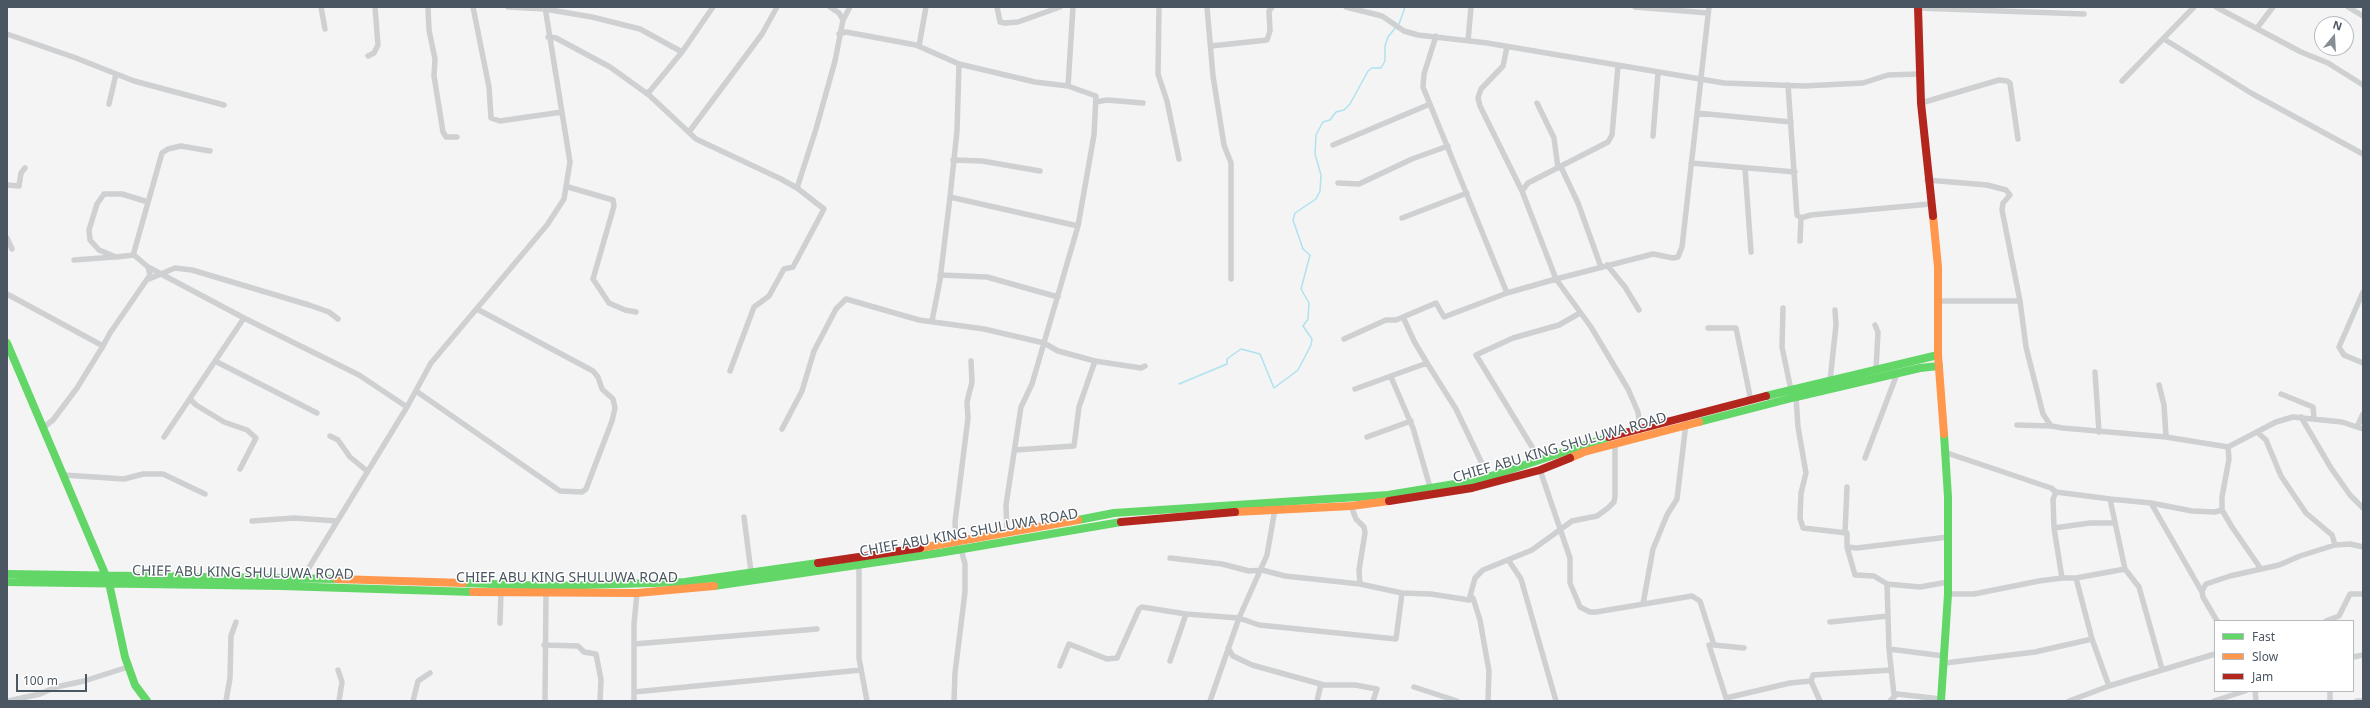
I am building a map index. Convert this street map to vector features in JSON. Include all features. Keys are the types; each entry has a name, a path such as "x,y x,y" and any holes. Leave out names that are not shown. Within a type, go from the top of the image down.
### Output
{"street":[{"path":"321,7 325,29"},
{"path":"368,56 374,53 378,45 375,7"},
{"path":"428,7 429,30 435,59 434,76 443,132 446,136 457,137"},
{"path":"473,7 489,87 491,118 500,121 562,112"},
{"path":"508,7 545,8 592,17 640,29 682,52"},
{"path":"648,93 682,52 714,7"},
{"path":"689,132 762,34 778,7"},
{"path":"830,7 839,13 846,32"},
{"path":"797,188 816,129 835,61 842,23 850,7"},
{"path":"919,46 926,7"},
{"path":"997,7 1000,22 1005,23 1018,22 1060,7"},
{"path":"1068,86 1073,7"},
{"path":"1158,7 1158,74 1167,101 1179,159"},
{"path":"1208,7 1219,117 1224,145 1231,163 1231,279"},
{"path":"1211,46 1267,40 1270,33 1268,11 1272,7"},
{"path":"1346,7 1382,16 1412,34 1507,46 1658,73 1742,85 1863,83 1888,75 1920,74"},
{"path":"1468,41 1471,7"},
{"path":"1344,339 1386,320 1396,320 1436,302 1444,317 1507,293 1556,278 1653,254 1673,258 1681,254 1708,10 1635,7"},
{"path":"1894,695 1941,700 1948,594 1948,497 1938,355 1938,267 1930,204 1921,103 1918,7 2015,9 2084,14"},
{"path":"2122,81 2164,40 2194,7"},
{"path":"2216,7 2301,52 2328,63 2363,85"},
{"path":"2257,28 2273,7"},
{"path":"2348,7 2363,16"},
{"path":"302,579 407,407 431,363 558,211 568,187 570,162 548,37 545,8"},
{"path":"839,34 846,32 919,46 959,64 1035,82 1068,86 1093,94 1096,102 1094,135 1078,226 1032,384 1022,403 1005,514 1007,533"},
{"path":"7,34 76,58 116,74 176,94 224,105"},
{"path":"1436,36 1423,80 1430,104 1507,293"},
{"path":"548,37 556,38 590,56 648,93 703,144 797,188 824,209 793,267 784,270 769,296 754,307 730,371"},
{"path":"2164,40 2251,93 2363,154"},
{"path":"1507,46 1503,66 1485,84 1478,98 1483,115 1516,177 1556,278 1591,327 1628,389 1638,412 1640,429"},
{"path":"932,321 940,275 954,160 959,64"},
{"path":"1522,191 1528,183 1609,140 1612,135 1618,66"},
{"path":"1653,136 1658,73"},
{"path":"110,104 116,74"},
{"path":"1921,103 1999,80 2007,81 2010,83 2018,139"},
{"path":"1788,85 1797,215 1801,218 1800,241"},
{"path":"1096,102 1108,100 1143,103"},
{"path":"1537,103 1554,138 1559,167 1578,203 1601,267"},
{"path":"1333,145 1430,104"},
{"path":"1697,114 1791,122"},
{"path":"134,256 148,202 164,151 181,146 210,151"},
{"path":"1338,183 1359,184 1412,159 1448,146"},
{"path":"954,160 982,161 1040,171"},
{"path":"1691,164 1795,172"},
{"path":"7,185 19,186 21,173 25,168"},
{"path":"1745,168 1751,252"},
{"path":"1516,177 1528,183"},
{"path":"1928,180 1987,185 2006,190 2010,195 2003,203 2002,210 2020,301 2026,347 2043,414 2051,426"},
{"path":"568,187 613,200 614,206 593,279 609,303 625,310 636,312"},
{"path":"1402,218 1467,192"},
{"path":"116,257 99,250 88,237 99,199 104,194 117,193 148,202"},
{"path":"950,197 1078,226"},
{"path":"1801,218 1811,215 1930,204"},
{"path":"7,238 12,249"},
{"path":"74,260 134,256 148,267 244,318 359,375 407,407"},
{"path":"1608,265 1625,287 1639,310"},
{"path":"44,427 64,405 127,307 148,279 150,273 148,267"},
{"path":"148,279 159,273 175,268 192,270 315,307 329,312 338,319"},
{"path":"940,275 987,277 1058,297"},
{"path":"2363,292 2339,346 2344,355 2363,364"},
{"path":"7,294 103,346"},
{"path":"782,429 802,392 814,351 836,309 843,300 849,299 915,319 984,329 1044,343 1058,352 1095,361 1140,368 1146,366"},
{"path":"1939,301 2020,301"},
{"path":"1783,308 1782,347 1794,393 1798,428 1806,473 1801,492 1801,525 1805,529 1845,533"},
{"path":"416,391 560,492 582,492 586,489 612,421 615,408 613,399 602,389 598,377 592,371 477,309"},
{"path":"1830,381 1836,325 1835,310"},
{"path":"1540,460 1476,355 1513,338 1563,323 1580,313"},
{"path":"1403,317 1414,341 1456,409 1488,476"},
{"path":"164,437 244,318"},
{"path":"1875,325 1878,332 1876,370"},
{"path":"1708,328 1736,328 1750,401"},
{"path":"7,343 108,579 120,643 135,685 146,701"},
{"path":"7,574 108,579 302,579 406,586 638,585 685,582 752,572 958,547 1007,533 1114,513 1303,504 1388,495 1488,476 1592,442 1640,429 1750,401 1794,393 1830,381 1938,355"},
{"path":"215,361 318,413"},
{"path":"954,701 955,673 965,592 965,564 958,547 955,522 968,418 967,402 972,382 970,361"},
{"path":"1014,450 1074,446 1080,408 1095,361"},
{"path":"1355,389 1427,363"},
{"name":"CHIEF ABU KING SHULUWA ROAD","path":"7,582 108,579 406,586 500,593 637,593 734,584 859,565 1106,523 1275,509 1303,504 1351,506 1472,488 1540,470 1584,452 1686,426 1794,393 1897,374 1920,368 1939,366"},
{"path":"2095,372 2099,432"},
{"path":"1865,458 1897,374"},
{"path":"1391,377 1411,421 1430,487"},
{"path":"2159,385 2164,405 2166,437"},
{"path":"2281,394 2313,407 2314,418"},
{"path":"190,399 224,422 247,430 256,438 240,469"},
{"path":"2017,425 2051,426 2099,432 2166,437 2228,447 2285,418 2314,418 2342,422 2360,428 2363,414"},
{"path":"2301,417 2311,437 2331,468 2350,495 2363,508"},
{"path":"1643,604 1653,549 1667,515 1677,499 1686,418"},
{"path":"1367,437 1411,421"},
{"path":"2257,432 2268,443 2281,476 2306,513 2332,535 2335,545"},
{"path":"330,436 338,440 350,458 368,472"},
{"path":"1488,701 1489,671 1480,620 1471,597 1474,581 1478,574 1490,566 1509,561 1532,550 1576,519 1597,516 1614,502 1616,489 1615,444"},
{"path":"2228,447 2229,460 2222,510 2232,527 2262,569"},
{"path":"1944,452 2045,486 2056,492 2151,503 2192,511 2216,512 2222,510"},
{"path":"1540,470 1570,558 1570,583 1580,607 1592,613 1678,597 1696,597 1702,605 1713,644 1720,647 1744,648"},
{"path":"64,475 124,479 143,474 163,474 205,494"},
{"path":"1847,487 1845,533 1847,533 1847,547 1855,575 1874,576 1887,584 1920,587 1948,582"},
{"path":"2056,492 2053,499 2054,528 2062,578"},
{"path":"2110,499 2125,569 2139,587 2162,669"},
{"path":"2151,503 2216,620"},
{"path":"1351,506 1356,519 1364,527 1365,533 1359,570 1360,584"},
{"path":"1210,701 1239,618 1262,570 1267,555 1275,509"},
{"path":"744,517 752,572"},
{"path":"252,522 294,518 337,521"},
{"path":"2054,528 2090,523 2114,523"},
{"path":"1847,547 1876,547 1948,537"},
{"path":"2202,592 2204,586 2211,582 2262,569 2335,545 2350,544 2363,546"},
{"path":"1170,558 1222,564 1249,571 1262,570 1285,576 1360,584 1402,593 1471,597"},
{"path":"1509,561 1521,579 1556,701"},
{"path":"859,565 861,670 867,701"},
{"path":"1948,594 1974,594 2062,578 2076,578 2125,569"},
{"path":"733,575 734,584"},
{"path":"2076,578 2092,639 2109,686"},
{"path":"1887,584 1889,649 1894,695 1890,701"},
{"path":"500,593 500,623"},
{"path":"545,701 544,645 546,593"},
{"path":"634,701 634,644 637,593"},
{"path":"1060,666 1069,644 1107,659 1117,658 1139,609 1142,606 1186,614 1239,618 1259,625 1396,640 1402,593"},
{"path":"2329,620 2339,616 2350,594 2363,594"},
{"path":"1170,661 1186,614"},
{"path":"1830,622 1888,616"},
{"path":"227,701 230,678 231,636 236,622"},
{"path":"634,644 817,629"},
{"path":"1889,649 1944,660 2035,652 2092,639"},
{"path":"544,645 578,646 584,652 596,654 601,680 600,701"},
{"path":"1709,645 1726,698 1790,683 1811,681"},
{"path":"1228,648 1234,656 1252,665 1321,684 1355,685 1377,690 1373,701"},
{"path":"2069,701 2109,686 2214,654"},
{"path":"8,701 40,694 56,687 84,681 128,667"},
{"path":"338,670 342,682 338,701"},
{"path":"634,692 861,670"},
{"path":"1820,701 1811,681 1813,675 1891,670"},
{"path":"413,701 418,680 430,673"},
{"path":"1318,701 1321,684"},
{"path":"1414,687 1457,701"},
{"path":"2214,701 2242,692"},
{"path":"40,694 43,701"},
{"path":"2357,701 2363,701"}],"waterway":[{"path":"1399,24 1405,7"},
{"path":"1179,384 1227,364 1227,359 1241,349 1260,354 1274,388 1298,370 1311,345 1312,339 1303,326 1308,319 1309,303 1301,289 1310,255 1303,249 1293,220 1295,213 1316,199 1320,191 1321,175 1315,154 1316,135 1323,122 1330,120 1336,112 1344,110 1350,104 1368,71 1372,68 1381,68 1385,61 1385,46 1388,37 1396,27"}],"traffic: fast":[{"path":"7,343 109,583 125,657 135,685 147,701"},
{"path":"1766,396 1938,355"},
{"path":"1699,422 1796,397 1920,368 1939,366"},
{"path":"1941,701 1948,594 1948,497 1944,434"},
{"path":"1078,520 1114,513 1388,495 1479,480 1609,437"},
{"path":"714,586 939,553 1121,522"},
{"path":"463,583 551,586 685,582 818,563"},
{"path":"7,574 337,579"},
{"path":"7,582 281,586 473,592"}],"traffic: slow":[{"path":"1933,216 1938,267 1938,355 1944,434"},
{"path":"1570,458 1584,452 1699,422"},
{"path":"1235,512 1351,506 1389,501"},
{"path":"920,548 1078,520"},
{"path":"337,579 463,583"},
{"path":"473,592 637,593 714,586"}],"traffic: jam":[{"path":"1918,7 1921,103 1933,216"},
{"path":"1609,437 1766,396"},
{"path":"1389,501 1472,488 1540,470 1570,458"},
{"path":"1121,522 1235,512"},
{"path":"818,563 920,548"}]}
